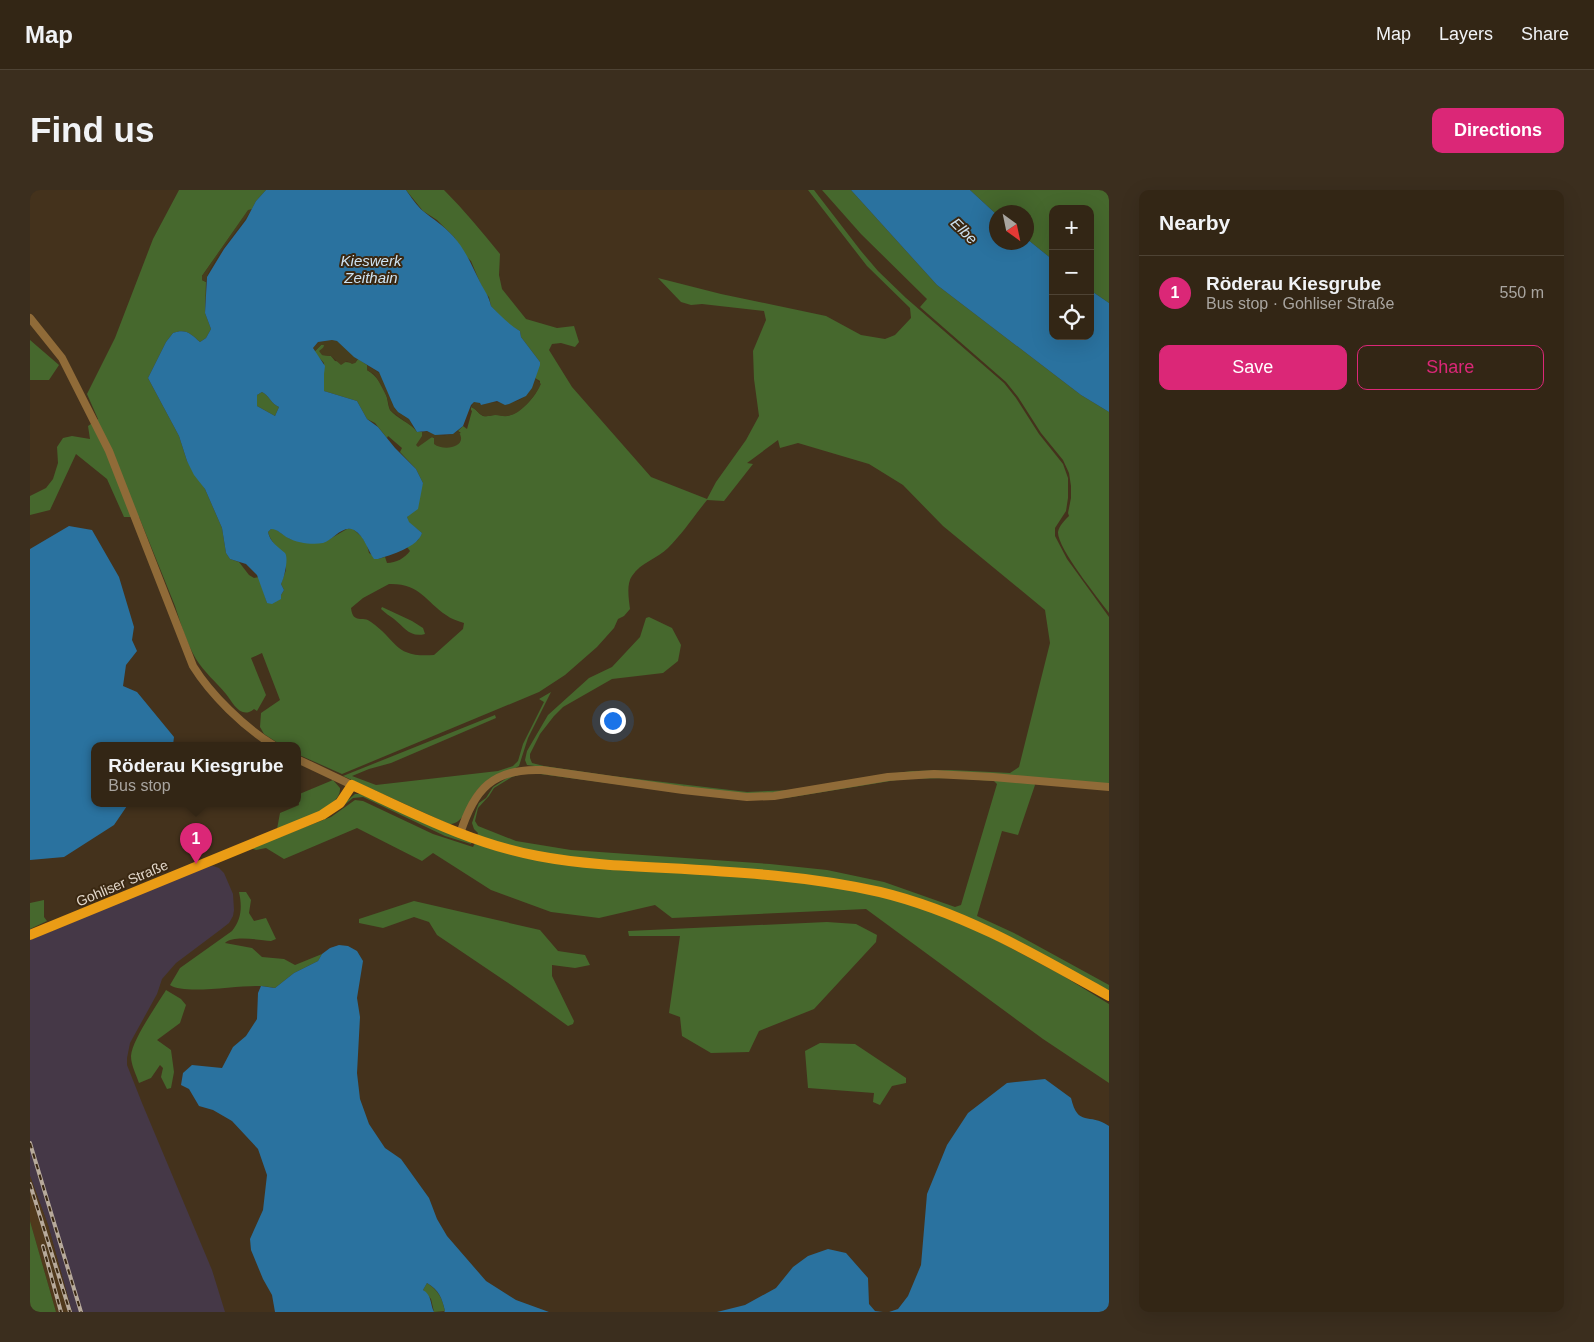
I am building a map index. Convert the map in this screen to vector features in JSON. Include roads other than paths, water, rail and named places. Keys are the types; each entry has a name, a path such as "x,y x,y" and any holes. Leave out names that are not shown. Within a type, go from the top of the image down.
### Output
{"main road":[{"path":"352,785 460,834 511,850 569,861 769,874 824,881 883,893 941,911 996,934 1109,996"},
{"name":"Gohliser Straße","path":"30,935 322,815 340,802 352,785"}],"street":[{"path":"30,318 62,358 109,451 193,666 205,683 234,714 269,742"},
{"path":"301,761 352,785"},
{"path":"460,834 472,803 486,785 497,777 522,770 542,770 674,789 747,797 774,796 888,777 934,774 1109,787"}],"water":[{"name":"Kieswerk Zeithain","path":"266,190 406,190 421,209 446,229 457,241 465,252 488,296 491,306 520,331 521,337 540,362 532,388 526,396 505,405 497,401 481,405 474,402 463,426 453,434 435,435 427,431 417,432 409,419 398,412 379,372 354,357 337,341 318,342 313,348 325,366 324,391 357,401 367,419 378,427 416,469 423,483 418,509 407,517 409,522 422,533 415,542 403,550 374,559 366,543 354,530 346,529 323,543 315,544 296,541 271,529 268,532 271,539 286,556 285,573 281,584 284,590 281,599 272,604 267,603 257,575 246,564 230,559 226,553 222,528 205,489 194,475 187,461 179,436 148,378 166,342 173,333 181,331 191,334 200,342 206,338 211,329 205,313 207,277 224,249 246,220 256,201","holes":["262,392 279,407 275,416 257,406 257,395"]},
{"name":"Elbe","path":"851,190 970,190 989,208 989,250 1034,250 1034,245 1049,257 1049,340 1094,340 1094,293 1109,303 1109,412 1081,395 937,285"},
{"path":"69,526 92,530 119,577 134,627 132,640 137,651 126,665 123,686 137,692 174,737 173,742 91,742 91,807 126,807 114,825 64,857 30,860 30,549"},
{"path":"339,945 348,946 357,951 363,961 357,998 360,1017 357,1073 360,1099 369,1124 385,1148 401,1159 429,1198 437,1219 447,1236 486,1281 516,1300 549,1312 444,1312 441,1298 434,1288 427,1283 423,1290 429,1297 434,1312 275,1312 272,1295 251,1250 250,1239 263,1210 267,1175 258,1149 232,1121 213,1110 199,1106 189,1089 181,1085 183,1073 192,1065 222,1068 233,1047 246,1036 257,1019 258,993 261,986 275,988 294,973 318,961 322,954 330,948"},
{"path":"1045,1079 1071,1098 1077,1113 1081,1116 1109,1126 1109,1312 889,1312 898,1309 908,1296 921,1265 927,1194 947,1145 968,1113 1007,1083"},
{"path":"828,1249 846,1253 868,1278 869,1304 875,1311 883,1312 717,1312 745,1305 776,1288 793,1267 808,1256"}],"railway":[{"path":"30,1143 81,1312"},
{"path":"30,1184 70,1312"},
{"path":"43,1246 61,1312"}],"place":[{"name":"Röderau Kiesgrube","path":"196,864"}]}
